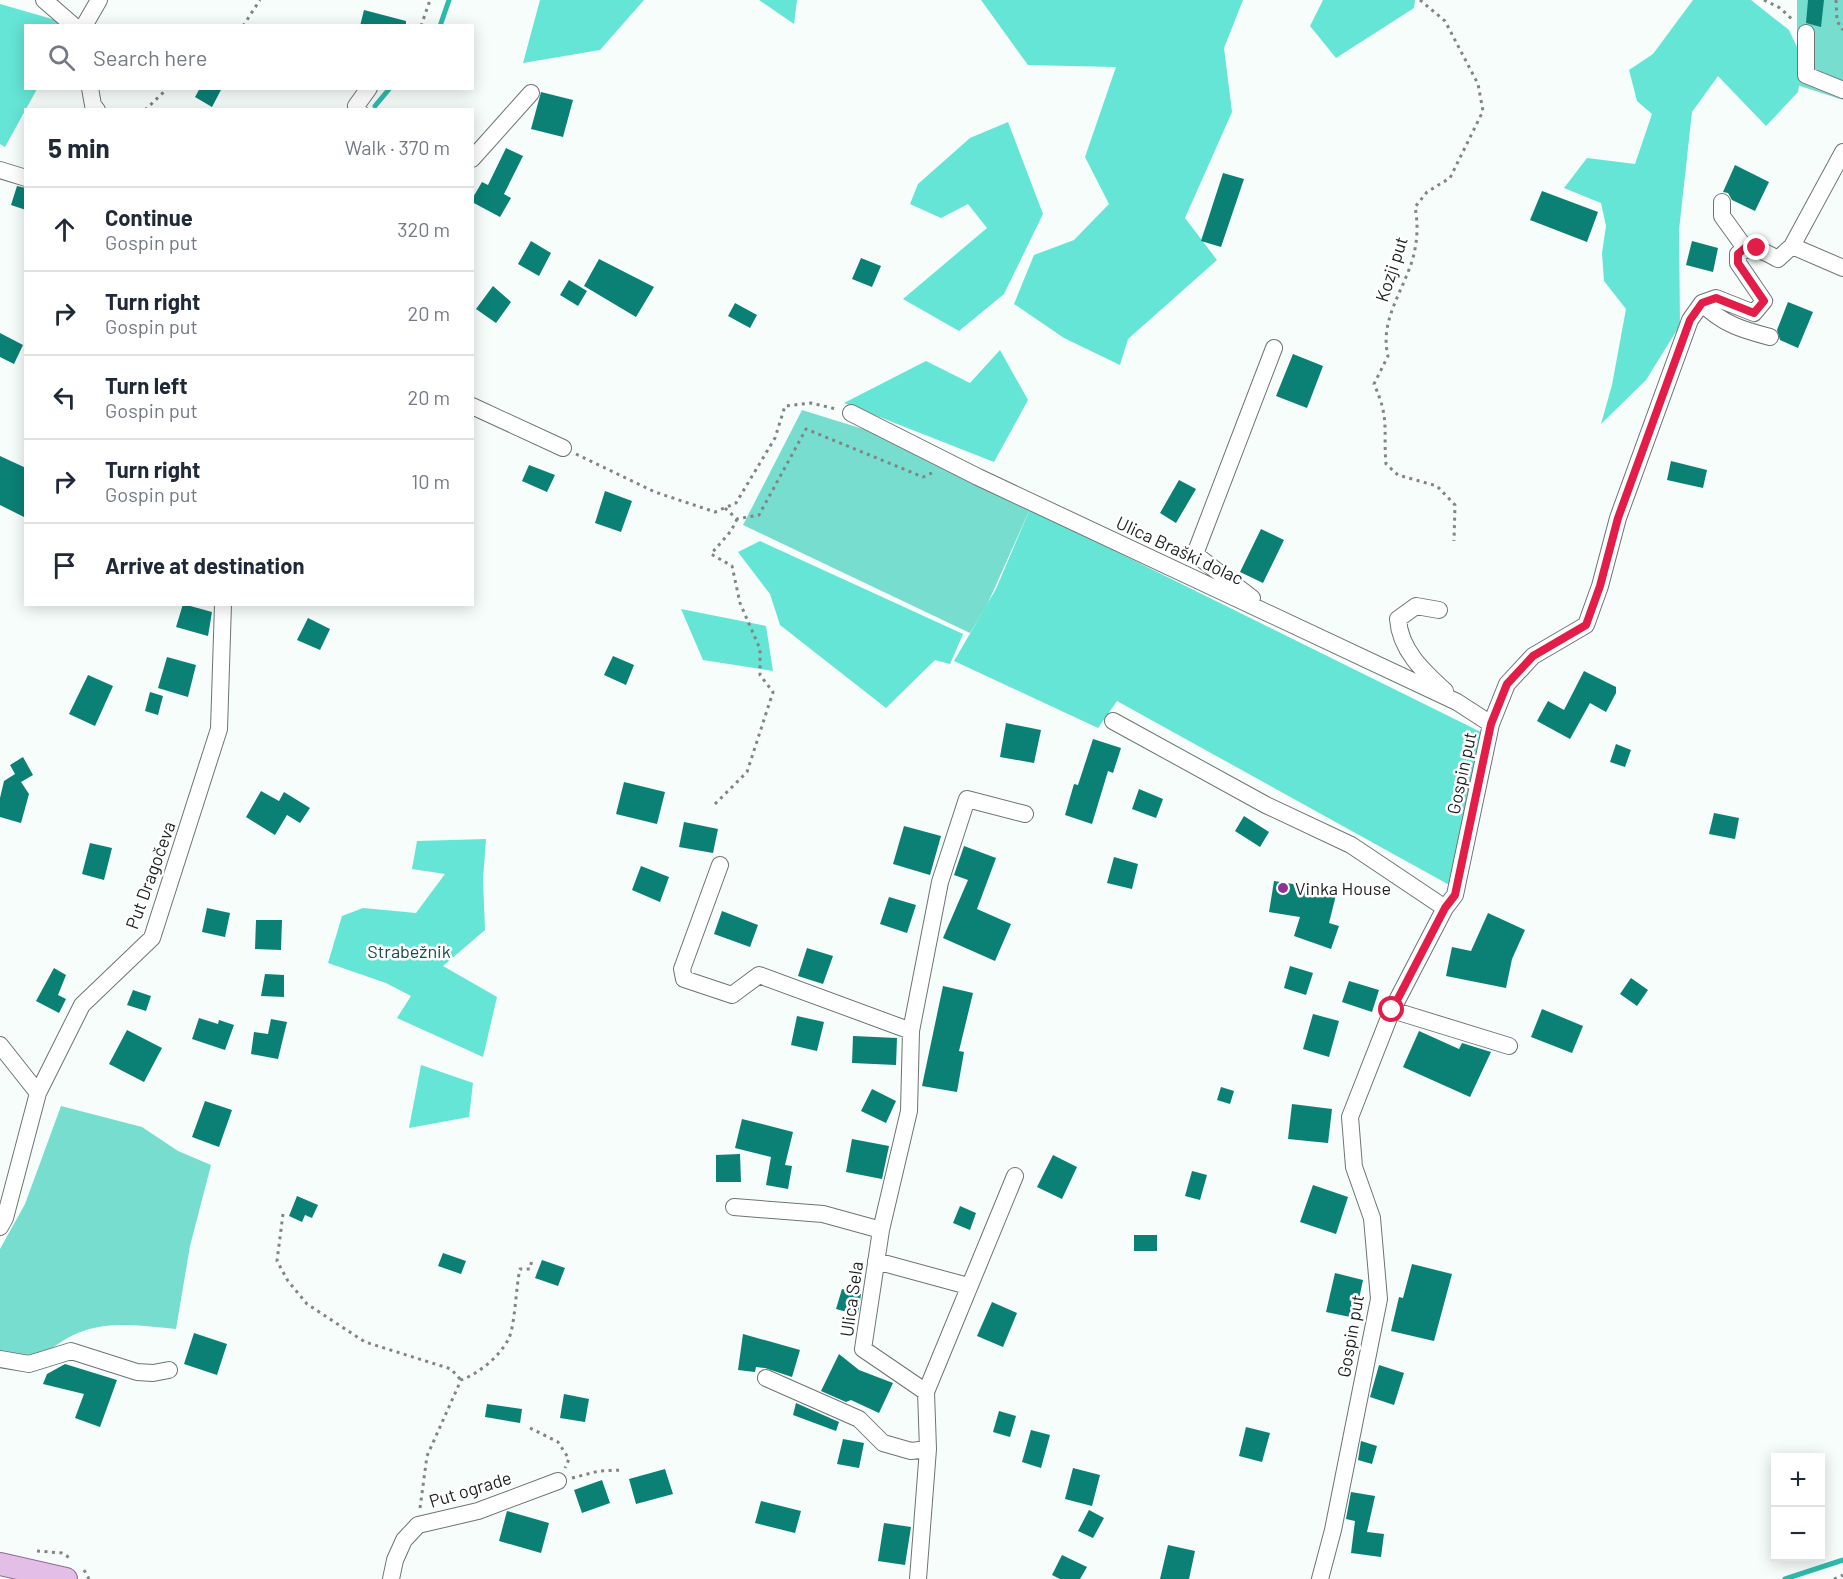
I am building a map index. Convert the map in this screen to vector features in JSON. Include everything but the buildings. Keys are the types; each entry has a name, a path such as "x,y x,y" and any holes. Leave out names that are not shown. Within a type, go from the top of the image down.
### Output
{"main road":[{"path":"0,1564 66,1579"}],"street":[{"path":"44,0 72,24"},
{"path":"85,24 99,0"},
{"path":"1806,33 1806,75 1843,90"},
{"path":"90,90 95,108"},
{"path":"358,108 356,106 368,90"},
{"path":"474,157 531,93"},
{"path":"1770,337 1729,326 1714,316 1702,303 1716,298 1754,313 1760,308 1764,301 1738,263 1738,254 1745,248 1757,248 1778,259 1792,246 1843,152"},
{"path":"0,170 24,177"},
{"path":"1722,202 1722,216 1745,248"},
{"path":"1792,246 1843,268"},
{"name":"Gospin put","path":"1320,1579 1333,1530 1379,1299 1372,1218 1353,1167 1350,1117 1392,1010 1445,908 1455,895 1491,724 1507,684 1533,656 1586,625 1600,586 1618,518 1639,459 1690,320 1702,303"},
{"path":"1274,348 1195,554 1277,617"},
{"path":"474,407 563,448"},
{"name":"Ulica Braški dolac","path":"851,413 1457,702 1491,724"},
{"name":"Put Dragočeva","path":"0,1227 5,1218 38,1093 82,1005 152,938 219,729 223,606"},
{"path":"1439,610 1416,606 1398,619 1399,636 1420,668 1457,702"},
{"path":"1113,721 1266,804 1351,845 1445,908"},
{"name":"Ulica Sela","path":"926,1392 863,1349 881,1230 909,1111 911,1031 940,882 967,799 1025,814"},
{"path":"720,865 682,969 684,979 732,995 759,975 911,1031"},
{"path":"1392,1010 1509,1046"},
{"path":"0,1045 6,1056 38,1093"},
{"path":"918,1579 928,1449 926,1392 1015,1176"},
{"path":"734,1207 823,1214 881,1230"},
{"path":"876,1261 968,1286"},
{"path":"0,1359 29,1364 71,1351 137,1372 153,1373 169,1370"},
{"path":"766,1378 860,1419 883,1443 911,1451 928,1449"},
{"name":"Put ograde","path":"391,1579 395,1560 404,1540 418,1525 478,1510 558,1481"}],"path":[{"path":"244,24 260,0"},
{"path":"422,24 430,0"},
{"name":"Kozji put","path":"1420,0 1445,21 1478,84 1483,111 1449,178 1427,192 1415,207 1419,226 1411,264 1387,321 1384,341 1388,356 1374,384 1382,402 1387,428 1386,464 1398,475 1437,486 1455,505 1454,541"},
{"path":"1764,0 1780,8 1806,33"},
{"path":"1836,0 1837,21 1843,30"},
{"path":"147,108 166,90"},
{"path":"563,448 655,492 715,512 736,503 774,438 785,406 811,403 851,413"},
{"path":"737,519 759,515 806,429 923,477 934,472 946,459"},
{"path":"725,508 737,519"},
{"path":"715,804 747,772 772,692 760,675 760,649 740,603 732,566 711,554 731,531 737,519"},
{"path":"283,1214 278,1261 288,1281 307,1304 365,1342 451,1369 461,1380"},
{"path":"418,1525 427,1456 461,1380 494,1359 510,1337 520,1269 530,1269 532,1259"},
{"path":"530,1428 558,1442 569,1459 558,1481"},
{"path":"558,1481 599,1471 622,1470"},
{"path":"1834,1579 1843,1575"}],"green space":[{"path":"540,0 644,0 600,50 523,63"},
{"path":"759,0 797,0 794,24"},
{"path":"981,0 1243,0 1224,48 1232,112 1185,218 1217,260 1128,339 1120,365 1064,338 1014,304 1034,255 1074,240 1109,204 1085,157 1116,67 1028,65"},
{"path":"1323,0 1415,0 1414,8 1336,58 1310,26"},
{"path":"1693,0 1751,0 1789,30 1803,60 1798,92 1766,126 1718,76 1692,112 1679,230 1680,325 1646,380 1601,424 1612,385 1626,309 1604,281 1602,253 1606,226 1601,203 1564,188 1587,158 1635,164 1652,114 1637,101 1629,70 1653,54"},
{"path":"1797,0 1843,0 1843,100 1797,85"},
{"path":"0,4 59,21 58,24 24,24 24,90 36,90 27,108 24,108 24,113 5,147 0,144"},
{"path":"1008,122 1043,214 1004,294 959,331 903,299 987,228 968,204 941,218 910,204 918,184 970,138"},
{"path":"1000,350 1028,400 994,462 844,403 926,361 970,383"},
{"path":"802,410 892,438 1030,509 987,605 970,633 743,525"},
{"path":"1030,509 1493,738 1453,887 1117,701 1098,728 954,661 996,589"},
{"path":"760,541 963,634 950,664 935,660 886,708 780,625 770,594 738,552"},
{"path":"681,609 766,626 773,671 703,660"},
{"name":"Strabežnik","path":"486,839 483,879 485,930 443,966 497,997 483,1057 397,1018 411,996 386,983 328,963 342,916 363,908 416,913 445,874 412,869 417,841"},
{"path":"421,1065 473,1083 469,1117 409,1128"},
{"path":"61,1106 142,1127 178,1151 211,1165 190,1246 176,1329 106,1326 74,1335 43,1356 0,1356 0,1249 25,1204"}],"waterway":[{"path":"441,24 449,0"},
{"path":"375,106 388,90"},
{"path":"1785,1579 1843,1560"}],"place":[{"name":"Vinka House","path":"1283,888"}],"route":[{"path":"1392,1010 1445,908 1455,895 1491,724 1507,684 1533,656 1586,625 1600,586 1618,518 1690,320 1702,303 1716,298 1754,313 1760,308 1764,301 1738,263 1738,254 1745,248 1757,248"}]}
